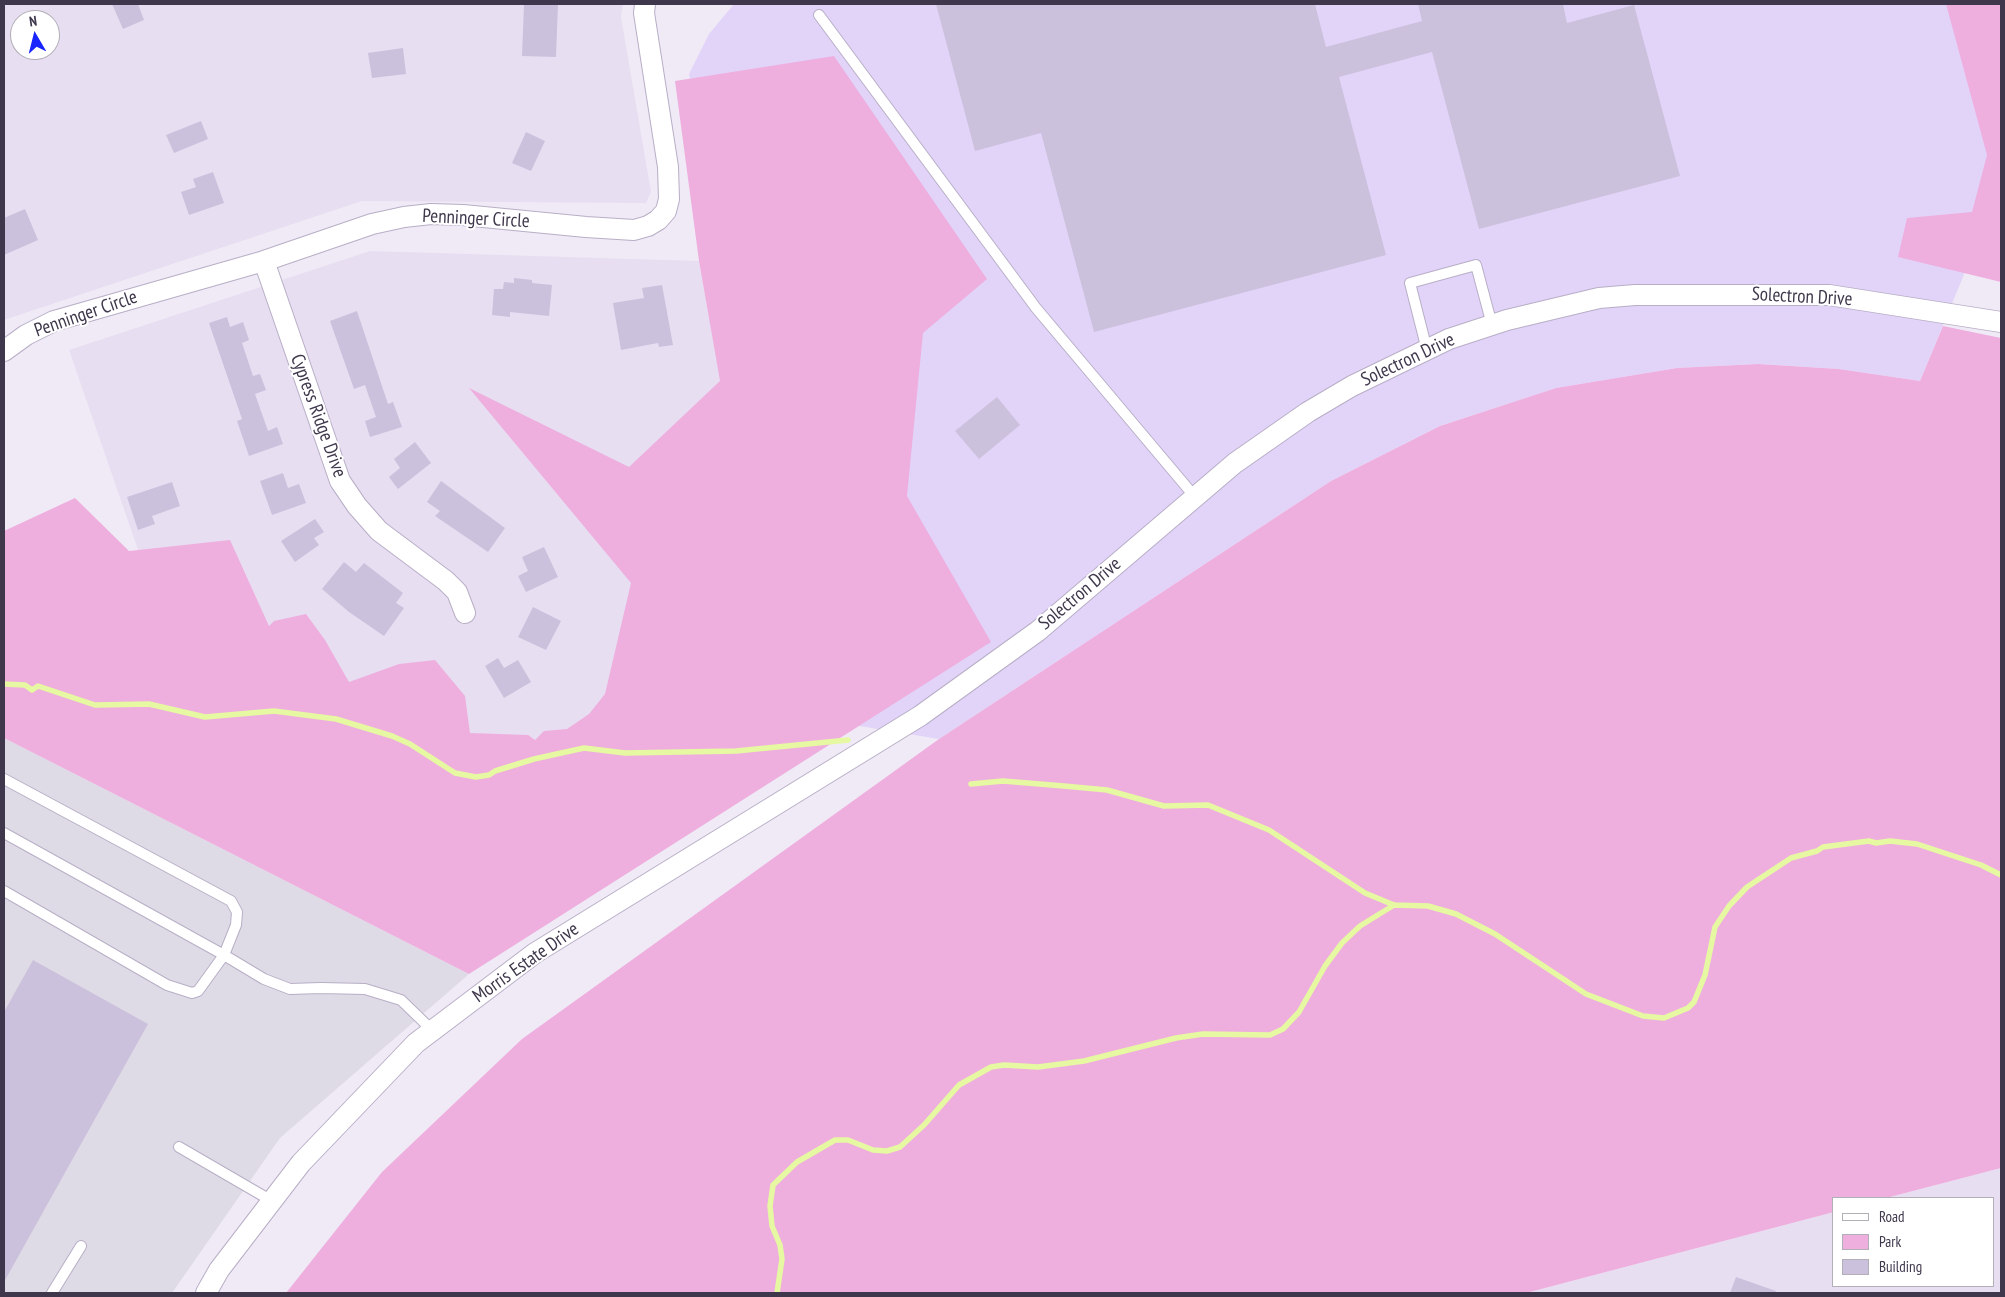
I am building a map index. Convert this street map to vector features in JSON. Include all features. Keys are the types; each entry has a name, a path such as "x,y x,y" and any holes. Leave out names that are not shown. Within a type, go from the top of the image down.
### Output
{"street":[{"name":"Penninger Circle","path":"4,351 26,335 54,321 264,261 372,224 404,217 431,214 463,214 586,227 634,230 648,226 658,220 666,211 669,199 668,175 644,13 645,4"},
{"name":"Cypress Ridge Drive","path":"264,261 340,482 357,506 379,531 446,581 457,592 465,613"},
{"name":"Solectron Drive","path":"920,716 1038,631 1235,463 1308,412 1352,386 1449,340 1492,325 1557,307 1599,298 1635,294 1829,295 2001,322"},
{"name":"Morris Estate Drive","path":"206,1293 219,1270 301,1162 416,1042 534,953 920,716"}],"lane":[{"path":"819,15 1036,308 1195,497"},
{"path":"1427,350 1410,283 1476,266 1492,325"},
{"path":"4,779 231,901 237,912 236,925 224,955 198,991 192,993 167,985 4,891"},
{"path":"4,833 264,979 290,990 321,988 365,989 401,1000 432,1030"},
{"path":"179,1147 272,1201"},
{"path":"52,1293 81,1246"}],"shaded area":[{"path":"4,4 623,4 621,17 651,192 646,203 362,201 4,320"},
{"path":"734,4 1968,4 2001,185 1920,381 1839,369 1758,364 1677,368 1556,388 1440,426 1331,481 939,739 780,713 725,261 689,74 709,34"},
{"path":"370,251 699,261 780,713 546,769 196,718 69,350"},
{"path":"4,738 469,974 280,1138 172,1293 4,1293"},
{"path":"2001,1168 2001,1293 1526,1293 1832,1213 1832,1287 1995,1287 1995,1197 1890,1197"}],"green space":[{"path":"1946,4 2001,4 2001,282 1898,257 1907,218 1972,212 1987,155"},
{"path":"834,56 987,279 923,333 907,496 991,642 469,974 4,738 4,531 75,498 129,551 230,540 269,626 274,621 306,614 325,640 349,682 399,664 435,660 465,696 470,733 528,735 535,740 544,731 567,729 589,714 605,694 631,583 469,388 629,467 720,381 699,261 675,81"},
{"path":"1943,326 2001,338 2001,1168 1890,1197 1832,1197 1832,1213 1526,1293 286,1293 382,1172 522,1039 939,739 1331,481 1440,426 1556,388 1677,368 1758,364 1839,369 1920,381"}],"building":[{"path":"112,4 138,4 144,20 123,29"},
{"path":"524,4 558,4 556,57 522,56"},
{"path":"936,4 1315,4 1326,47 1422,21 1418,4 1563,4 1567,23 1634,5 1680,176 1479,229 1432,52 1339,77 1386,255 1094,332 1041,133 975,151"},
{"path":"403,48 406,74 372,78 368,53"},
{"path":"201,121 208,139 174,153 166,135"},
{"path":"526,132 545,141 531,171 512,163"},
{"path":"213,172 224,203 189,215 181,192 196,187 193,179"},
{"path":"25,209 38,240 4,255 4,218"},
{"path":"514,278 532,280 532,283 552,285 549,316 510,312 510,317 492,315 494,289 503,289 504,282 514,283"},
{"path":"662,285 673,345 659,347 658,343 621,350 613,303 644,298 642,288"},
{"path":"357,311 388,404 393,402 402,427 370,437 365,421 376,417 365,385 354,389 330,321"},
{"path":"227,317 230,327 243,322 249,340 242,343 253,376 260,374 266,390 255,394 268,431 277,427 283,444 249,456 237,421 242,419 209,323"},
{"path":"997,397 1020,425 979,459 955,431"},
{"path":"415,442 431,463 398,489 389,477 400,468 394,459"},
{"path":"283,473 288,488 299,484 306,503 272,515 260,481"},
{"path":"441,481 505,528 488,552 435,516 440,511 427,502"},
{"path":"172,482 180,506 152,516 155,524 138,530 127,497"},
{"path":"315,519 324,532 314,538 319,545 295,562 281,541"},
{"path":"544,547 558,577 526,592 518,576 528,571 522,557"},
{"path":"344,562 356,572 364,563 403,593 396,603 404,608 384,636 349,612 322,589"},
{"path":"533,607 561,621 546,650 518,637"},
{"path":"498,658 504,668 518,660 531,682 504,698 485,666"},
{"path":"33,960 148,1024 4,1282 4,1012"},
{"path":"1736,1277 1776,1291 1775,1293 1730,1293"}],"waterway":[{"path":"4,684 25,685 32,690 38,686 95,705 149,704 205,717 274,711 336,719 392,736 410,744 455,773 476,777 489,775 495,771 534,759 584,748 625,753 736,751 848,740"},
{"path":"971,784 1003,781 1064,786 1107,790 1164,806 1208,805 1269,830 1365,893 1394,905 1428,906 1456,914 1495,934 1586,994 1643,1016 1664,1018 1688,1008 1694,1002 1705,975 1715,927 1729,906 1747,887 1791,858 1817,851 1823,847 1869,841 1876,843 1890,841 1917,844 1981,865 2001,875"},
{"path":"777,1293 782,1259 780,1245 772,1226 770,1206 773,1185 797,1162 835,1140 848,1140 873,1150 887,1151 900,1147 924,1125 959,1085 991,1067 1004,1065 1038,1067 1084,1061 1176,1038 1203,1034 1270,1035 1283,1029 1299,1012 1325,966 1342,943 1360,926 1394,905"}]}
